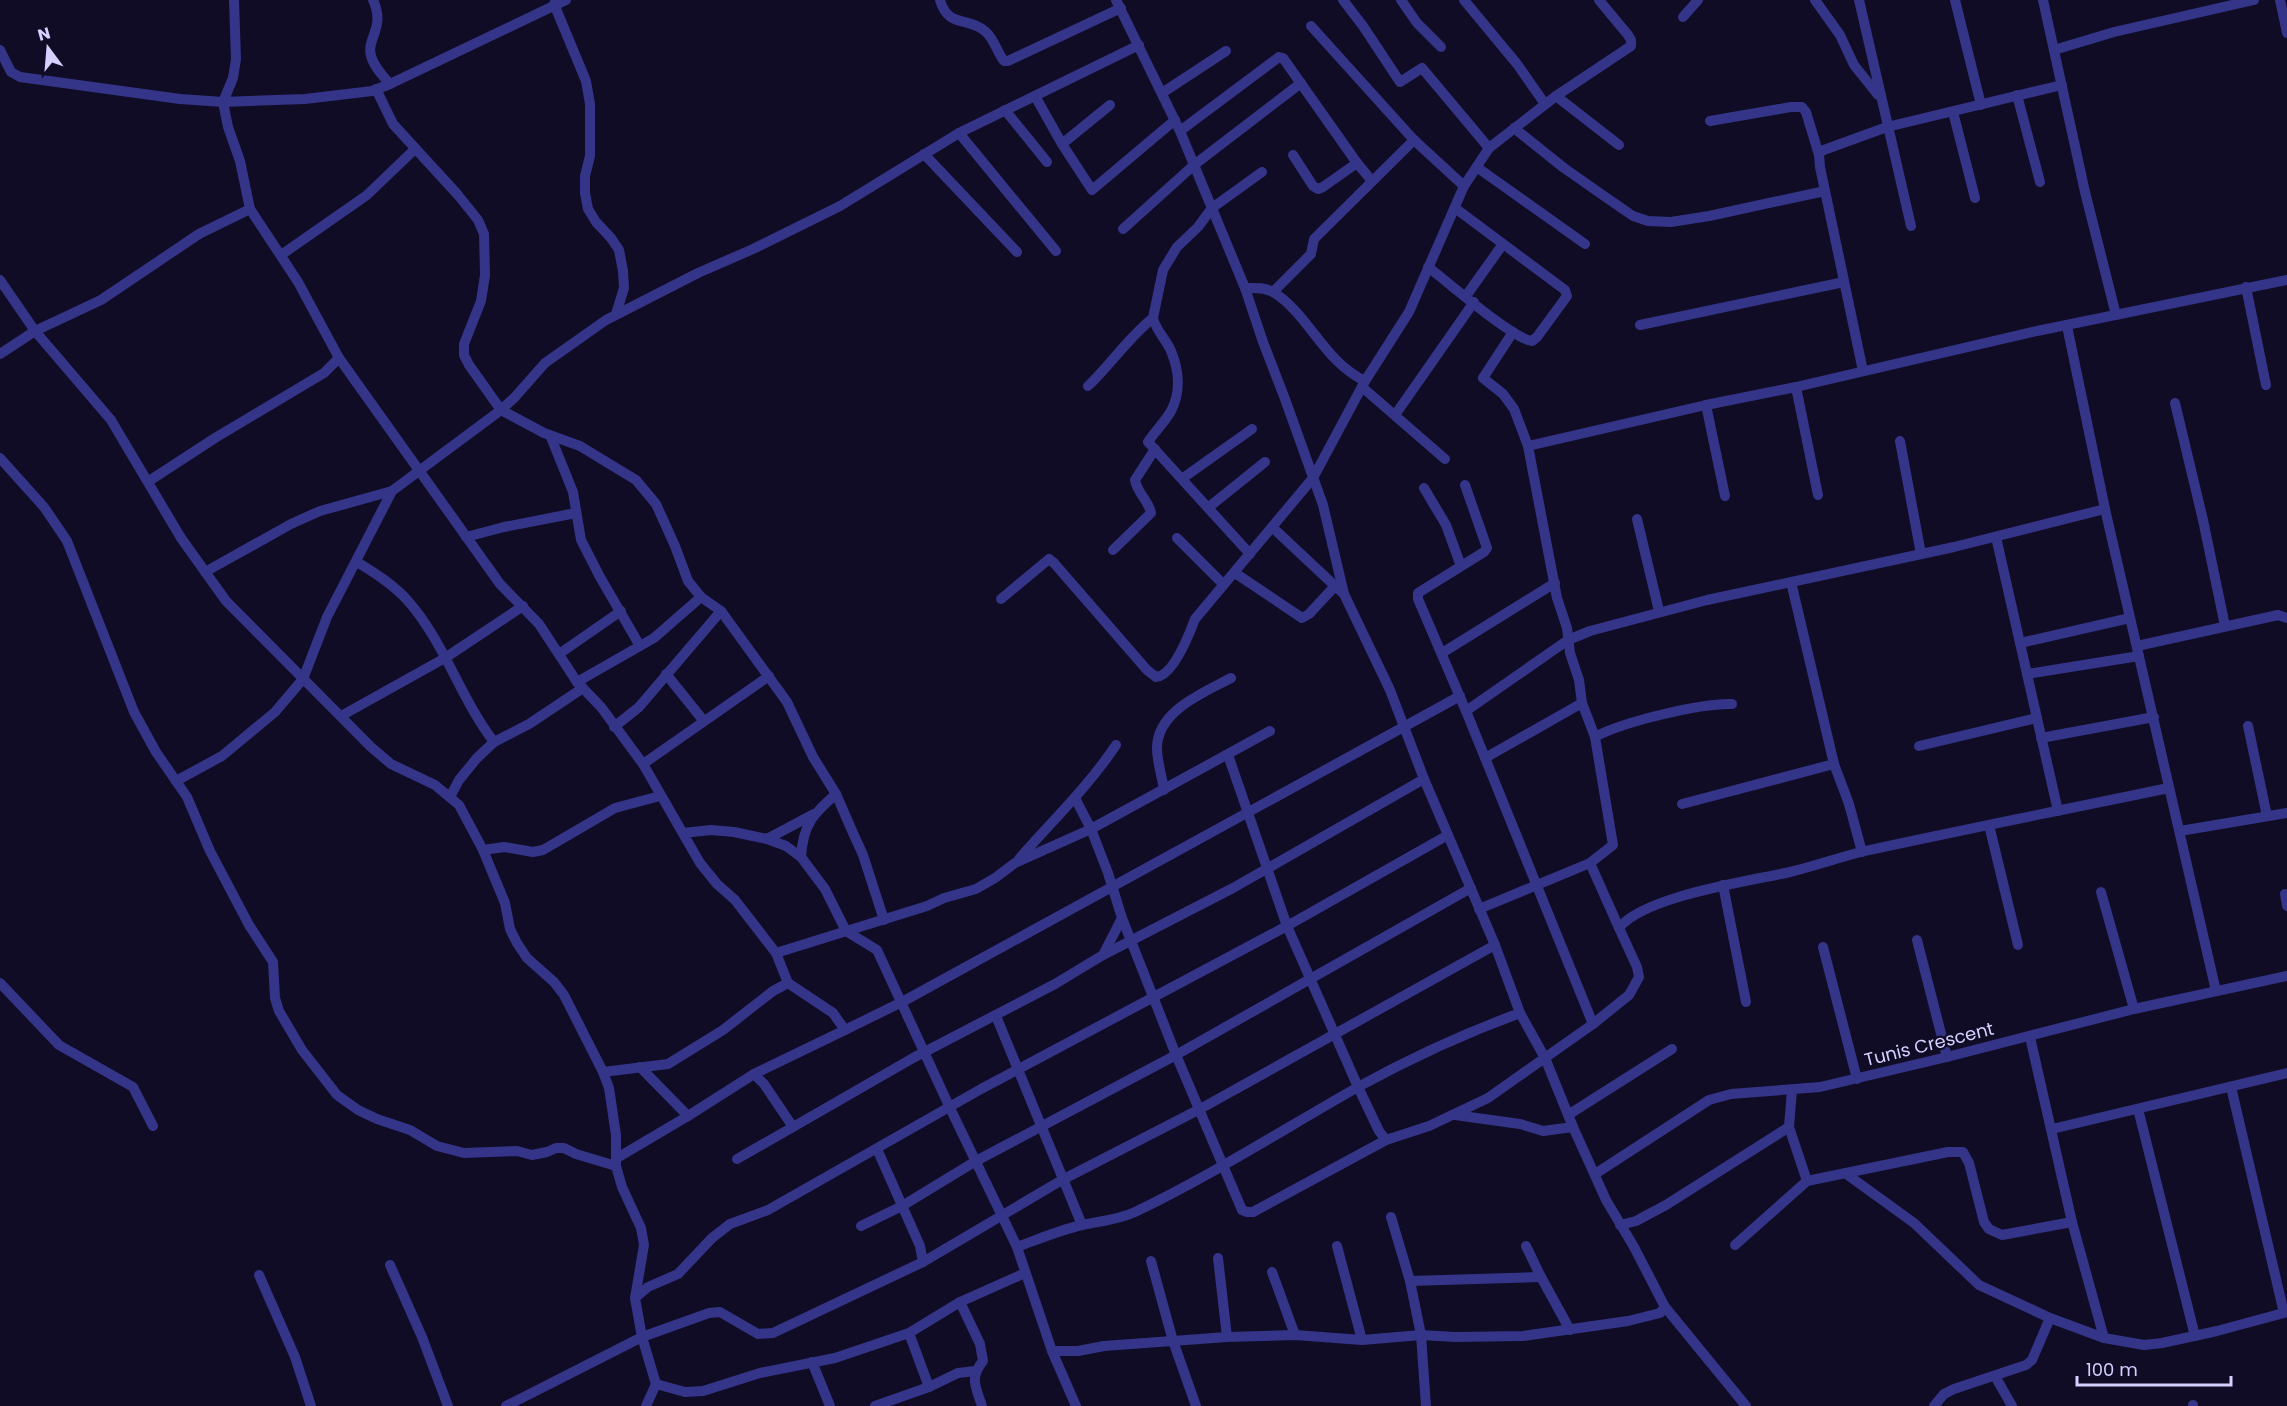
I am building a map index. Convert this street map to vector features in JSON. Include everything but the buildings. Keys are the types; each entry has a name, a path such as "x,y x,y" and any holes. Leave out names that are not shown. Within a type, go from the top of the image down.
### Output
{"street":[{"path":"234,0 236,59 233,78 223,102 228,127 240,160 250,209 298,282 339,358 500,584 539,624 580,685 601,707 642,764 700,863 717,884 735,900 776,953 788,983 833,1013 845,1030"},
{"path":"373,0 378,11 378,25 370,51 371,57 390,84"},
{"path":"0,50 11,72 20,77 180,99 223,102 305,99 376,89 390,84 555,2 566,0"},
{"path":"940,0 943,11 950,18 986,32 1004,61 1119,4 1180,131 1245,288 1323,504 1344,594 1390,690 1424,779 1495,945 1520,1013 1545,1058 1595,1174 1665,1307 1746,1406"},
{"path":"1343,0 1400,82 1422,68 1489,148"},
{"path":"1401,0 1417,23 1441,47"},
{"path":"1464,0 1517,64 1545,104"},
{"path":"1001,599 1049,559 1119,639 1156,677 1162,677 1168,672 1188,637 1195,619 1312,478 1363,384 1409,312 1464,186 1478,168 1489,148 1556,96 1631,46 1628,35 1599,0"},
{"path":"1683,17 1698,0"},
{"path":"1815,0 1840,35 1854,65 1880,98"},
{"path":"1859,0 1911,226"},
{"path":"1955,0 1981,105"},
{"path":"2043,0 2085,192 2116,315"},
{"path":"2054,50 2114,32 2254,0"},
{"path":"2280,0 2287,33"},
{"path":"555,2 586,81 590,104 590,156 585,176 585,193 588,208 596,222 619,250 624,288 616,314"},
{"path":"1311,26 1414,140 1464,186"},
{"path":"205,572 291,524 320,511 392,492 501,410 545,363 586,332 616,314 840,206 959,133 1139,45"},
{"path":"1162,93 1226,51"},
{"path":"1180,131 1279,57 1283,58 1372,181"},
{"path":"1123,229 1194,165 1301,83"},
{"path":"1819,155 1826,149 1887,128 2062,85"},
{"path":"376,89 393,124 458,195 478,220 484,234 485,275 481,301 464,344 464,355 484,388 501,410 550,435 580,446 636,480 656,504 688,581 701,597 721,611 787,702 813,757 836,795 863,855 884,920"},
{"path":"1035,96 1062,144 1092,190 1175,120"},
{"path":"1556,96 1619,145"},
{"path":"2017,96 2040,182"},
{"path":"1062,144 1110,105"},
{"path":"1710,121 1791,107 1802,107 1806,112 1819,155 1863,371"},
{"path":"1005,110 1047,162"},
{"path":"1953,112 1975,198"},
{"path":"1514,128 1604,196 1633,216 1647,221 1671,222 1700,218 1825,191"},
{"path":"959,133 1056,251"},
{"path":"1273,292 1311,254 1314,239 1414,140"},
{"path":"281,255 367,195 415,149"},
{"path":"924,154 1017,252"},
{"path":"1293,154 1313,186 1318,189 1323,188 1357,163"},
{"path":"1478,168 1585,244"},
{"path":"1250,554 1148,442 1171,411 1177,394 1179,376 1171,349 1155,326 1153,318 1163,270 1177,247 1198,227 1212,208 1262,172"},
{"path":"1428,267 1513,332 1527,340 1532,341 1567,296 1565,290 1455,208"},
{"path":"0,354 35,332 101,300 199,234 250,209"},
{"path":"1395,415 1503,244"},
{"path":"0,280 35,332 111,420 181,538 226,601 391,765 435,785 459,805 483,850 517,943 527,958 554,982 564,995 609,1088 622,1187 641,1228 644,1245 635,1298 642,1337 656,1384 645,1405"},
{"path":"1528,446 2116,315 2287,280"},
{"path":"1640,325 1844,282"},
{"path":"2246,287 2266,385"},
{"path":"1245,288 1273,292 1304,322 1334,358 1445,459"},
{"path":"1088,386 1153,318"},
{"path":"2067,326 2104,509 2216,991"},
{"path":"1479,909 1590,863 1613,845 1595,737 1582,703 1528,446 1514,409 1503,394 1483,378 1513,332"},
{"path":"149,481 215,438 324,373 339,358"},
{"path":"1796,387 1818,495"},
{"path":"2175,403 2225,626"},
{"path":"1706,405 1725,496"},
{"path":"1183,478 1252,429"},
{"path":"550,435 573,492 581,540 640,646"},
{"path":"1900,441 1922,554"},
{"path":"1113,550 1151,513 1150,507 1136,487 1135,480 1138,472 1155,449"},
{"path":"0,458 44,507 67,542 134,712 156,752 187,797 210,851 244,917 273,962 274,998 302,1050 337,1095 358,1110 410,1130 437,1146 464,1153 517,1151 532,1155 564,1148 576,1154 617,1162 754,1074 902,1002 1460,696"},
{"path":"1209,507 1265,462"},
{"path":"1465,485 1487,548 1418,593 1419,599 1593,1024"},
{"path":"1424,488 1446,525 1461,566"},
{"path":"176,781 222,756 253,732 275,712 303,679 327,617 392,492"},
{"path":"1466,711 1568,640 1590,631 1659,611 1922,554 2104,509"},
{"path":"466,537 576,513"},
{"path":"1637,519 1659,611"},
{"path":"1272,527 1344,594"},
{"path":"1996,537 2058,811"},
{"path":"1177,538 1223,584"},
{"path":"357,562 388,582 407,600 446,658 470,707 494,742"},
{"path":"1234,573 1302,618 1309,614 1335,586"},
{"path":"1791,582 1834,764 1849,804 1862,852"},
{"path":"1442,653 1555,583"},
{"path":"450,797 465,772 494,742 529,724 580,685 654,638 701,597"},
{"path":"341,716 446,658 522,606"},
{"path":"559,654 621,611"},
{"path":"614,727 639,706 721,611"},
{"path":"2027,674 2138,651 2225,626 2278,615 2287,618"},
{"path":"2020,643 2130,618"},
{"path":"666,674 704,720"},
{"path":"642,764 769,676"},
{"path":"1164,790 1157,748 1160,730 1173,713 1231,678"},
{"path":"1485,759 1582,703"},
{"path":"1595,737 1610,728 1716,704 1732,704"},
{"path":"2042,738 2154,717"},
{"path":"1919,746 2037,718"},
{"path":"2248,726 2267,816"},
{"path":"1015,863 1091,829 1270,731"},
{"path":"776,953 927,906 944,898 976,889 995,878 1015,863 1075,798 1116,745"},
{"path":"1228,755 1287,926 1358,1087 1379,1131 1386,1140"},
{"path":"1682,804 1834,764"},
{"path":"737,1159 913,1058 996,1016 1102,955 1268,868 1424,779"},
{"path":"1619,928 1635,914 1655,905 1723,885 1791,872 1862,852 2169,788"},
{"path":"767,838 814,814 836,795"},
{"path":"483,850 504,847 533,852 543,850 615,808 660,796"},
{"path":"1075,798 1091,829 1122,918 1176,1055 1242,1210 1247,1212 1254,1212 1386,1140 1429,1126 1488,1098 1593,1024 1629,995 1639,977 1637,967 1590,863"},
{"path":"2180,831 2287,813"},
{"path":"801,857 804,834 814,814"},
{"path":"1989,825 2018,945"},
{"path":"682,833 711,830 767,838 786,846 801,857 825,889 846,931 877,950 924,1054 1020,1253 1052,1351 1076,1406"},
{"path":"635,1298 648,1287 678,1274 712,1238 730,1224 768,1210 1019,1070 1287,926 1448,835"},
{"path":"1723,885 1746,1002"},
{"path":"861,1226 902,1206 976,1161 1176,1055 1471,888"},
{"path":"2101,892 2134,1009"},
{"path":"1102,955 1122,918"},
{"path":"1917,940 1947,1057"},
{"path":"506,1406 642,1337 709,1313 720,1312 758,1334 773,1333 923,1262 1062,1180 1200,1109 1495,945"},
{"path":"1823,947 1857,1079"},
{"name":"Tunis Crescent","path":"1595,1174 1709,1100 1731,1094 1820,1087 2134,1009 2287,976"},
{"path":"0,983 59,1045 133,1087 153,1126"},
{"path":"603,1072 668,1064 723,1030 788,983"},
{"path":"1020,1253 1052,1233 1133,1213 1223,1167 1358,1087 1476,1030 1520,1013"},
{"path":"996,1016 1082,1225"},
{"path":"2030,1036 2072,1222 2104,1338"},
{"path":"1568,1115 1672,1049"},
{"path":"639,1067 688,1116"},
{"path":"2052,1129 2287,1073"},
{"path":"754,1074 764,1084 793,1127"},
{"path":"1845,1173 1914,1223 1979,1285 2050,1318 2104,1338 2144,1345 2195,1336 2286,1312 2231,1087"},
{"path":"1792,1090 1789,1126 1807,1181"},
{"path":"2138,1109 2195,1336"},
{"path":"1455,1115 1520,1124 1543,1131 1573,1127"},
{"path":"1622,1228 1666,1205 1789,1126"},
{"path":"877,1149 920,1246 923,1262"},
{"path":"1735,1245 1807,1181 1948,1152 1963,1152 1969,1163 1983,1222 1989,1229 2002,1234 2072,1222"},
{"path":"1390,1217 1410,1281 1421,1335 1426,1406"},
{"path":"1337,1246 1362,1340"},
{"path":"1526,1246 1570,1329"},
{"path":"1218,1258 1227,1337"},
{"path":"1151,1261 1173,1341 1196,1406"},
{"path":"390,1265 422,1337 448,1406"},
{"path":"1272,1272 1295,1335"},
{"path":"656,1384 685,1392 703,1390 760,1373 835,1358 909,1333 960,1302 1025,1273"},
{"path":"259,1275 295,1357 311,1406"},
{"path":"1410,1281 1541,1277"},
{"path":"960,1302 980,1344 983,1361 975,1371 974,1382 982,1406"},
{"path":"1052,1351 1078,1351 1104,1346 1227,1337 1295,1335 1362,1340 1421,1335 1523,1336 1628,1321 1660,1313 1665,1307"},
{"path":"1934,1406 1944,1394 1954,1389 2026,1365 2032,1360 2050,1318"},
{"path":"909,1333 929,1387"},
{"path":"812,1362 830,1406"},
{"path":"875,1406 929,1387 958,1373 975,1371"},
{"path":"1995,1376 2012,1406"}]}
